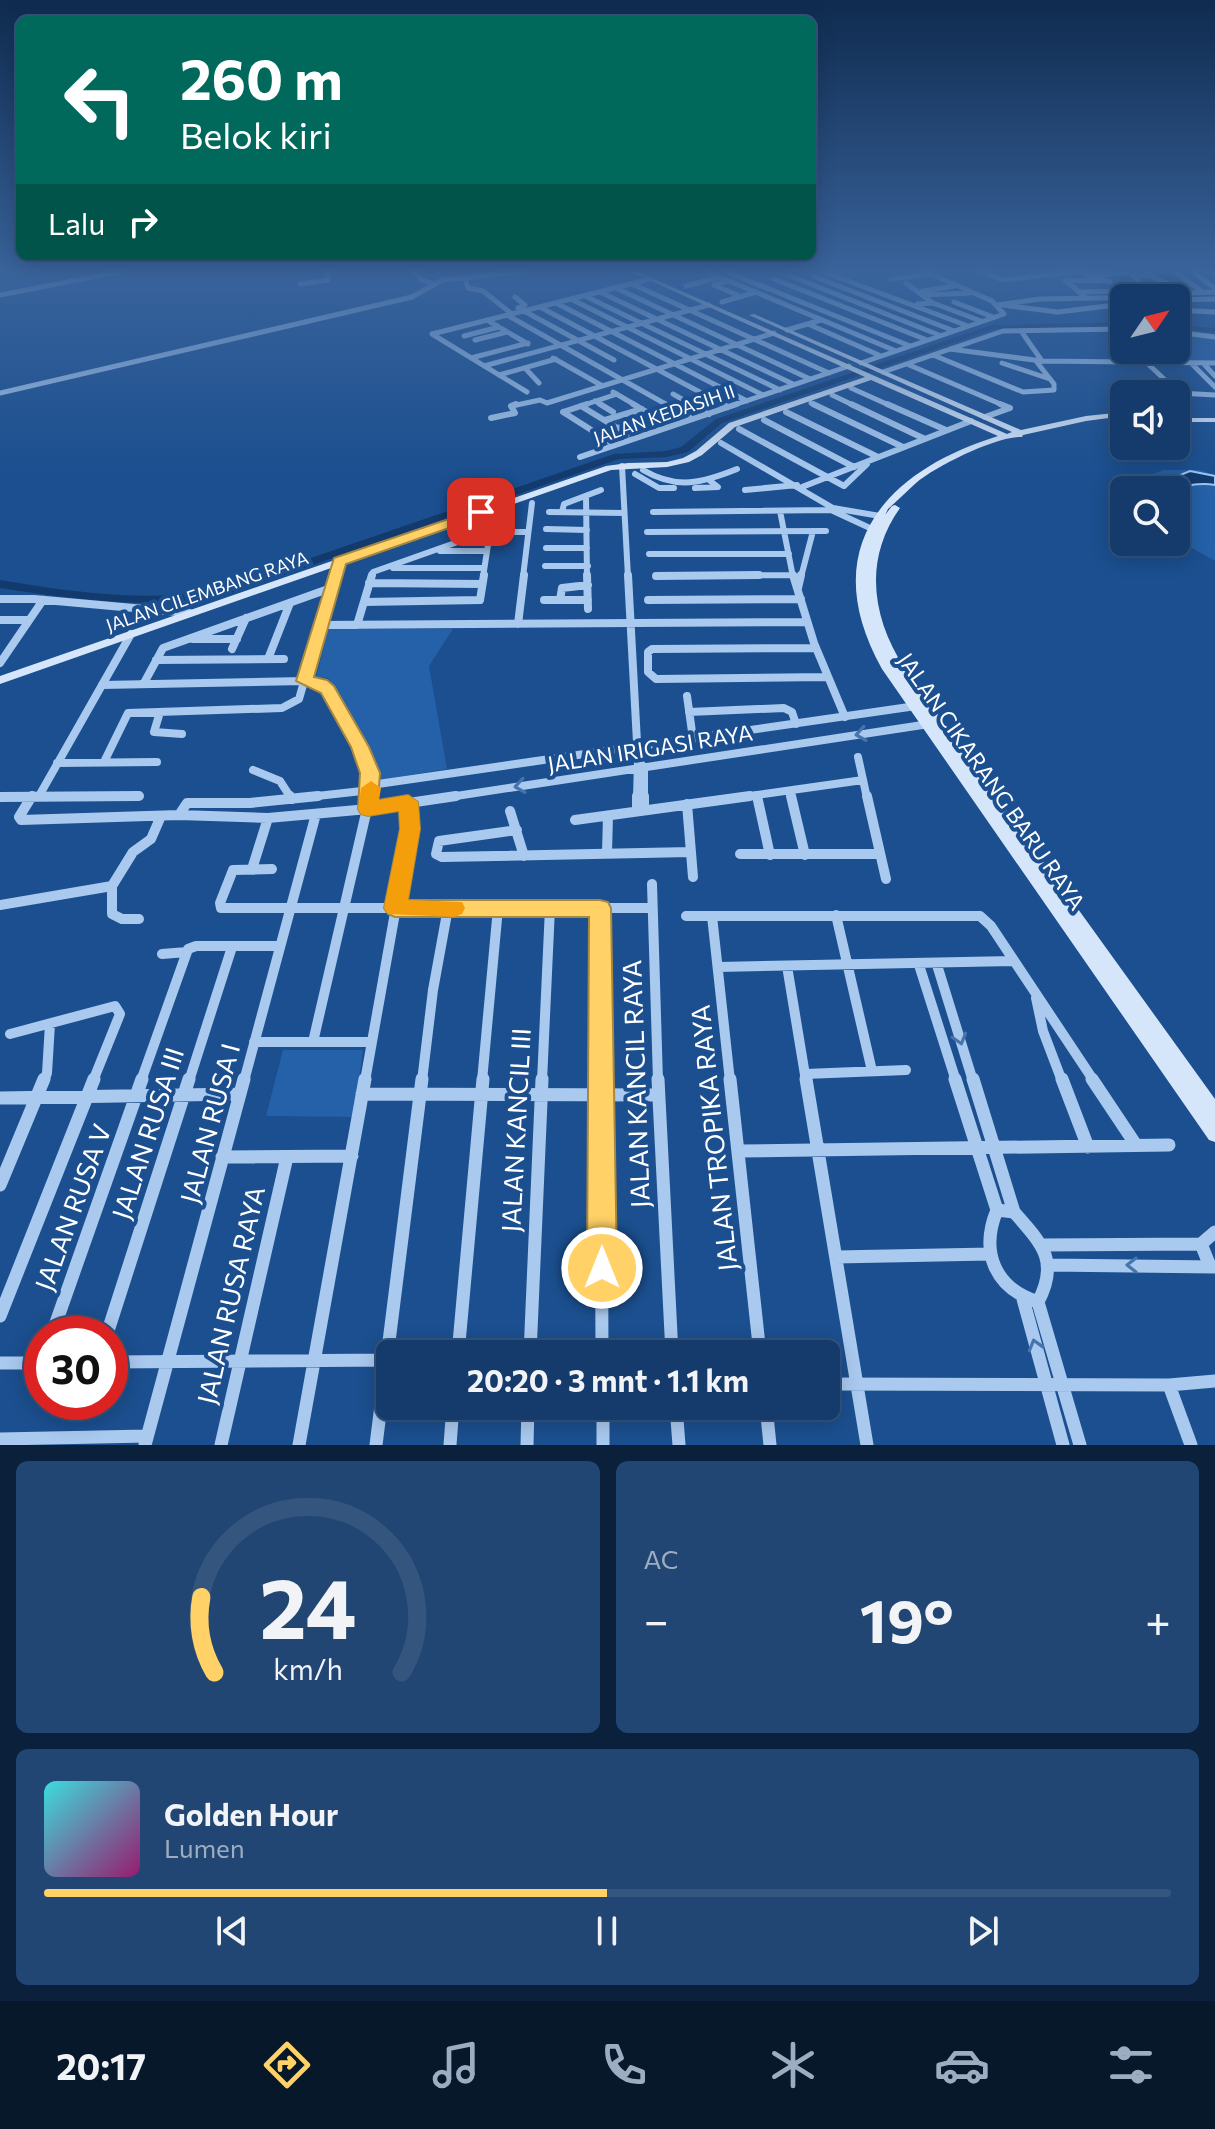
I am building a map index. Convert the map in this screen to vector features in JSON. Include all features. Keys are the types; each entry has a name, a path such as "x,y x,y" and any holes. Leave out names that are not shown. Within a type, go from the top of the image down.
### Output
{"main road":[{"path":"788,339 850,367 876,374 1013,436 1110,423"},
{"path":"798,344 811,340 862,363 876,374 971,421 986,422 995,427 998,423 1013,436"},
{"name":"JALAN CILEMBANG RAYA","path":"0,680 622,466 646,468 688,460 719,431 732,425 876,374"},
{"path":"1190,412 1215,412"},
{"path":"1013,436 1053,422 1110,416"},
{"path":"1190,420 1215,420"},
{"name":"JALAN CIKARANG BARU RAYA","path":"1013,436 923,473 903,488 880,516 872,529 861,571 868,628 886,667 932,723 1215,1113"},
{"name":"JALAN CIKARANG BARU RAYA","path":"914,700 878,628 870,588 879,536 891,513 912,489 931,474 1013,436"},
{"name":"JALAN CIKARANG BARU RAYA","path":"932,723 1215,1134"}],"street":[{"path":"0,393 233,339"},
{"path":"441,339 527,392"},
{"path":"522,339 534,347"},
{"path":"552,339 692,419"},
{"path":"576,339 614,360"},
{"path":"484,366 584,339"},
{"path":"601,339 728,407"},
{"path":"628,339 747,401"},
{"path":"651,339 763,395"},
{"path":"676,339 780,390"},
{"path":"699,339 794,385"},
{"path":"727,339 810,379"},
{"path":"491,418 515,413 511,406 517,405 515,403 540,400 547,403 753,339"},
{"path":"756,339 829,373"},
{"path":"843,339 881,356"},
{"path":"868,339 896,351"},
{"path":"894,339 910,346"},
{"path":"876,374 978,339"},
{"path":"932,355 1023,392 1054,390 1026,339"},
{"path":"475,340 494,352"},
{"path":"862,363 927,340"},
{"path":"471,358 528,343"},
{"path":"950,349 1039,361 1110,362"},
{"path":"597,365 630,355"},
{"path":"499,375 553,358 601,385"},
{"path":"1002,363 1050,379"},
{"path":"1191,363 1215,363"},
{"path":"1191,363 1215,387"},
{"path":"1203,363 1215,376"},
{"path":"906,364 1010,408 986,422"},
{"path":"1148,364 1165,380"},
{"name":"JALAN KEDASIH II","path":"580,457 850,367"},
{"path":"525,368 539,383"},
{"path":"657,399 692,388"},
{"path":"851,388 943,429"},
{"path":"615,445 563,412 615,393 671,426"},
{"path":"1190,393 1215,395"},
{"path":"673,394 709,414"},
{"path":"832,395 925,439"},
{"path":"595,401 613,412"},
{"path":"811,403 903,447"},
{"path":"581,406 627,434"},
{"path":"591,411 604,407"},
{"path":"605,420 642,409"},
{"path":"786,412 878,457"},
{"path":"618,428 655,417"},
{"path":"764,420 854,467"},
{"path":"745,490 799,486 870,461 943,429 971,421"},
{"path":"739,429 848,486 870,461"},
{"path":"721,443 799,486 832,509 872,529"},
{"path":"622,466 641,811"},
{"path":"623,481 646,468 659,488 718,487 709,480"},
{"path":"635,474 658,483 695,485 737,469"},
{"path":"562,512 564,504 601,490"},
{"path":"544,600 588,604 586,496"},
{"path":"518,624 532,503"},
{"path":"653,512 832,509 880,516"},
{"path":"780,511 782,532 806,622 845,717"},
{"path":"549,512 624,513"},
{"path":"546,529 587,530"},
{"path":"798,588 813,531"},
{"path":"647,532 826,531"},
{"path":"357,625 373,572 490,532 528,532"},
{"path":"364,602 480,600 490,532"},
{"path":"546,548 587,548"},
{"path":"432,551 487,551"},
{"path":"649,554 789,554"},
{"path":"104,762 128,713 282,708 299,699 339,561"},
{"path":"545,566 588,566"},
{"path":"385,567 484,568"},
{"path":"656,576 794,575"},
{"path":"369,583 482,584"},
{"path":"449,601 453,584"},
{"path":"560,600 562,588 588,585"},
{"path":"144,683 163,648 331,588"},
{"path":"0,599 190,614"},
{"path":"648,600 801,599"},
{"path":"0,663 43,600"},
{"path":"268,659 290,603"},
{"path":"232,649 246,618"},
{"path":"0,620 29,620"},
{"path":"319,625 806,622"},
{"path":"131,634 57,763 23,809 19,817 22,820 179,815 268,818 316,814 370,795"},
{"path":"186,639 237,639"},
{"path":"815,648 649,650 648,672 656,679 826,677"},
{"path":"156,660 284,659"},
{"path":"102,685 304,681 321,684 343,713 366,762 370,795 313,1042"},
{"path":"687,696 693,739"},
{"name":"JALAN IRIGASI RAYA","path":"370,795 637,746 845,717 914,700"},
{"path":"689,712 784,708 792,712 796,724"},
{"path":"160,712 154,732 182,734"},
{"name":"JALAN IRIGASI RAYA","path":"370,795 408,802 932,723"},
{"path":"858,757 886,879"},
{"path":"57,763 157,762"},
{"path":"253,770 280,781 292,799"},
{"path":"575,820 863,780"},
{"path":"790,791 805,855"},
{"path":"179,815 183,806 194,802 370,795"},
{"path":"757,795 770,855"},
{"path":"0,797 139,796"},
{"path":"299,1445 410,829 408,802"},
{"path":"687,804 693,877"},
{"path":"510,811 524,856"},
{"name":"JALAN RUSA I","path":"146,1441 316,814"},
{"path":"139,919 122,919 112,914 112,886 133,852 151,839 161,816"},
{"path":"607,852 608,816"},
{"path":"252,869 268,818"},
{"path":"517,830 439,841 436,854 442,857 691,852"},
{"path":"740,854 880,854"},
{"path":"272,869 232,871 220,903 222,909 652,908"},
{"name":"JALAN KANCIL RAYA","path":"652,884 658,1095 671,1340"},
{"path":"0,905 112,886"},
{"path":"390,1340 433,990 448,908"},
{"path":"459,1340 498,908"},
{"name":"JALAN KANCIL III","path":"531,1340 550,908"},
{"path":"600,908 602,1340"},
{"path":"836,915 872,1071"},
{"path":"686,916 980,916 991,926 1136,1145"},
{"name":"JALAN TROPIKA RAYA","path":"712,916 759,1340"},
{"path":"162,954 187,952 196,946 280,946"},
{"name":"JALAN RUSA III","path":"113,1316 232,947"},
{"name":"JALAN RUSA V","path":"58,1316 187,952"},
{"path":"718,967 937,965 1013,961"},
{"path":"919,965 997,1210 988,1231 990,1254 1004,1279 1023,1299 1063,1445"},
{"path":"937,965 1014,1212 1043,1245 1049,1265 1046,1287 1038,1302 1080,1445"},
{"path":"787,966 867,1445"},
{"path":"1036,995 1043,1031 1088,1147"},
{"path":"0,1316 114,1034 119,1010 110,1005 10,1034"},
{"path":"0,1185 49,1066 50,1024"},
{"path":"254,1042 371,1042"},
{"path":"805,1074 906,1070"},
{"path":"0,1098 239,1094"},
{"path":"362,1094 658,1095"},
{"path":"739,1151 1169,1145"},
{"path":"222,1157 352,1156"},
{"name":"JALAN RUSA RAYA","path":"221,1445 287,1157"},
{"path":"997,1210 1014,1212"},
{"path":"1043,1245 1201,1244 1215,1232"},
{"path":"1049,1265 1212,1266 1201,1244"},
{"path":"836,1257 990,1254"},
{"path":"1023,1299 1038,1302"},
{"path":"128,1362 376,1360"},
{"path":"0,1363 24,1363"},
{"path":"840,1384 1169,1385 1215,1381"},
{"path":"1169,1385 1191,1445"},
{"path":"376,1445 380,1420"},
{"path":"450,1445 452,1420"},
{"path":"527,1445 528,1420"},
{"path":"603,1420 603,1445"},
{"path":"677,1420 679,1445"},
{"path":"767,1420 770,1445"},
{"path":"0,1439 146,1441"}],"shaded area":[{"path":"1190,339 1215,339 1215,361 1190,361"},
{"path":"1164,470 1200,470 1215,475 1215,561 1190,547 1190,476 1147,476"},
{"path":"1190,471 1215,476 1215,485 1190,486 1190,476 1178,476"},
{"path":"329,628 453,629 429,666 447,769 380,780 348,708 328,678 316,677"},
{"path":"283,1050 363,1050 354,1117 266,1116"}],"waterway":[{"path":"0,584 138,599 193,598 217,594 618,456 684,450 719,421 956,339"}],"slow traffic":[{"path":"371,788 368,809 408,802 410,829 395,908 454,908"}],"route":[{"path":"481,512 339,561 304,681 321,684 328,690 360,747 370,773 368,809 408,802 410,829 395,908 600,908 602,1268"}]}
